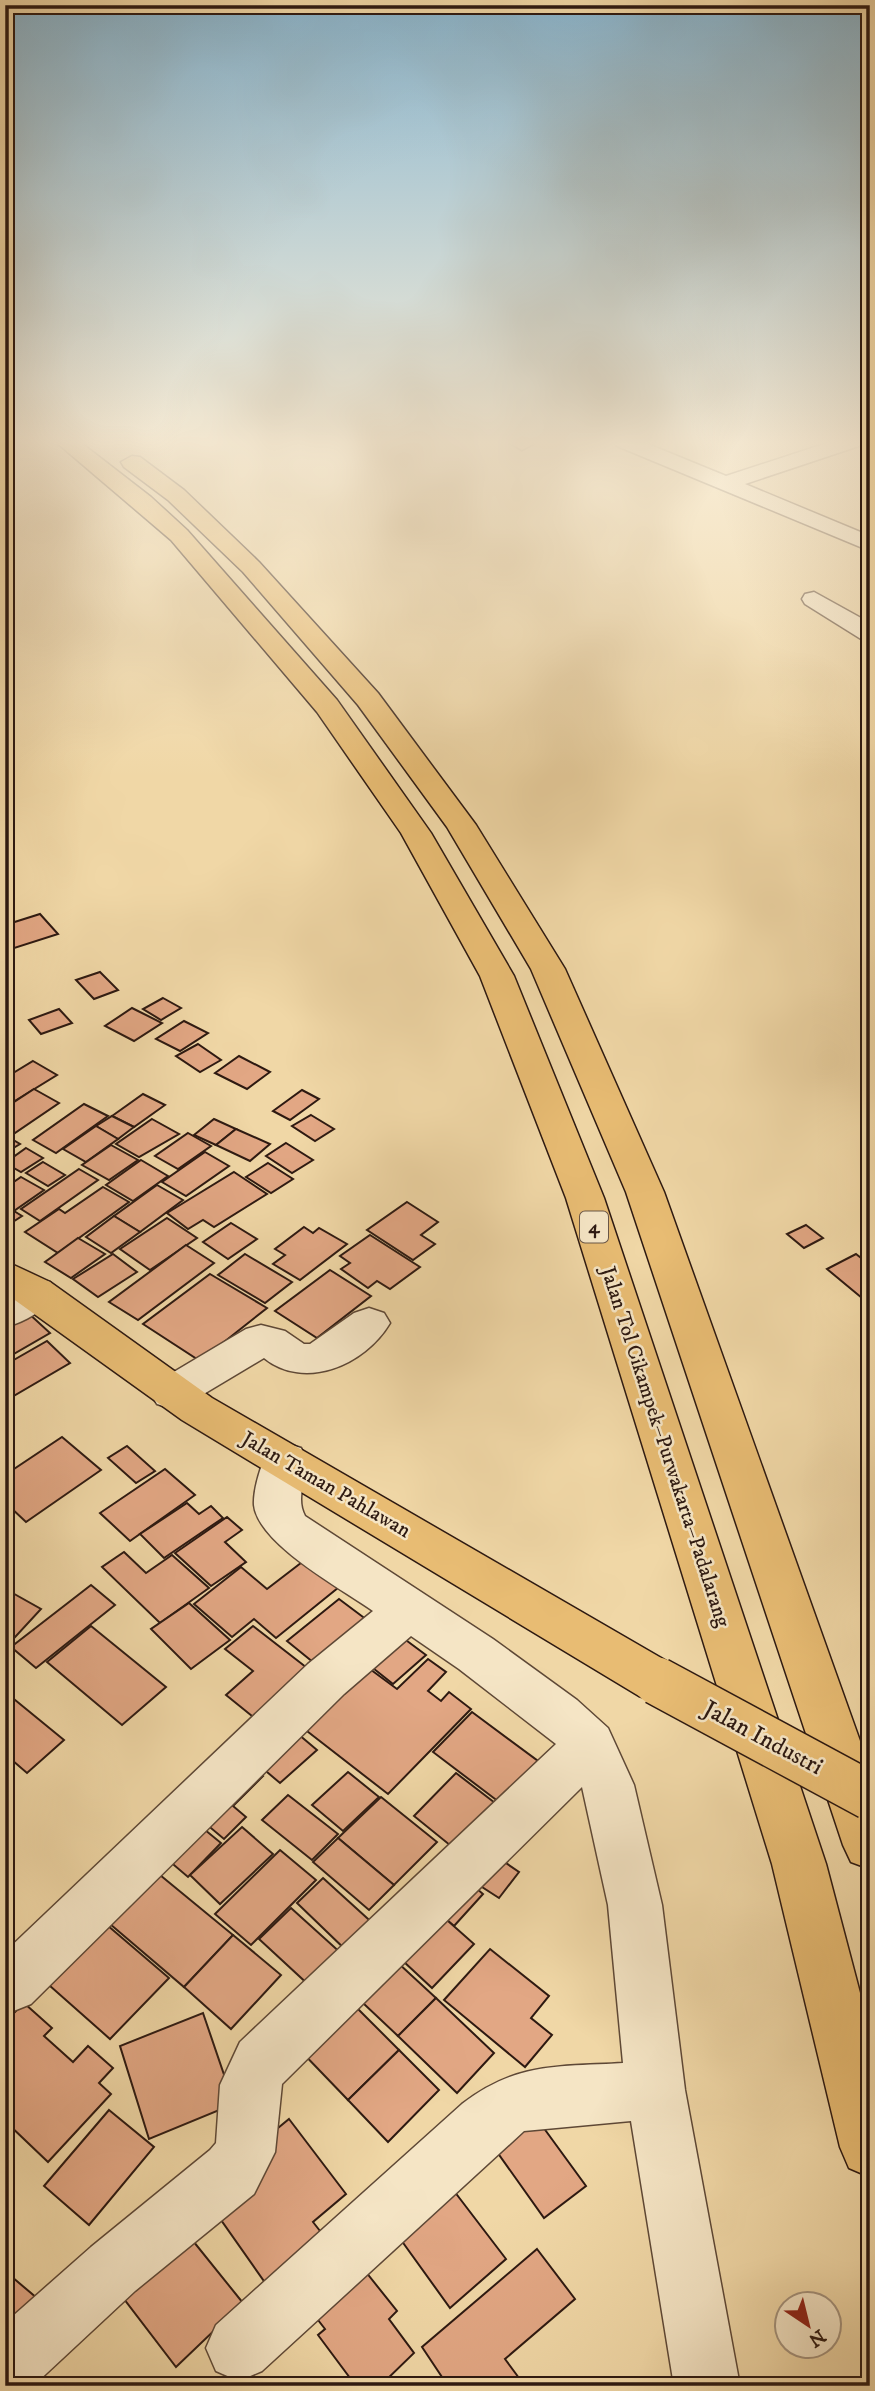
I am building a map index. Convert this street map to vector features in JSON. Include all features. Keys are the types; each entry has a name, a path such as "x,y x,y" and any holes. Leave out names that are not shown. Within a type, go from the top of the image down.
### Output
{"main road":[{"name":"Jalan Tol Cikampek–Purwakarta–Padalarang","path":"195,554 327,706 415,832 497,976 585,1198 799,1864 870,2147"},
{"path":"237,554 368,699 461,825 548,969 645,1192 870,1845"},
{"name":"Jalan Taman Pahlawan","path":"16,1293 172,1393 657,1681"},
{"name":"Jalan Industri","path":"657,1681 870,1796"}],"street":[{"path":"814,599 870,634"},
{"path":"172,1393 261,1340 270,1340 290,1356 307,1361 331,1353 369,1323"},
{"path":"285,1460 277,1506 289,1530 476,1654 559,1715 590,1744 608,1785 635,1905 655,2091 707,2386"},
{"path":"11,1985 326,1679 408,1610"},
{"path":"5,2367 113,2269 232,2172 245,2152 250,2085 261,2063 526,1810 590,1744"},
{"path":"239,2348 483,2125 509,2105 536,2098 655,2091"}],"building":[{"path":"5,673 9,673 13,693 5,694"},
{"path":"40,914 58,934 5,951 5,925"},
{"path":"100,972 118,990 94,999 76,980"},
{"path":"163,998 181,1008 161,1020 143,1009"},
{"path":"132,1008 162,1023 134,1041 105,1026"},
{"path":"59,1009 72,1023 41,1034 29,1020"},
{"path":"184,1021 208,1033 180,1051 156,1039"},
{"path":"198,1044 221,1060 200,1072 176,1056"},
{"path":"239,1056 270,1072 247,1089 215,1073"},
{"path":"33,1061 57,1075 5,1107 5,1078"},
{"path":"34,1089 59,1103 9,1137 5,1135 5,1108"},
{"path":"302,1090 319,1099 290,1120 273,1111"},
{"path":"143,1094 165,1105 134,1127 112,1116"},
{"path":"84,1104 108,1116 56,1153 33,1140"},
{"path":"311,1115 334,1129 315,1141 292,1126"},
{"path":"112,1116 134,1127 118,1139 96,1126"},
{"path":"152,1119 179,1134 139,1157 116,1144"},
{"path":"214,1119 236,1129 216,1145 194,1135"},
{"path":"96,1126 118,1139 86,1162 63,1149"},
{"path":"236,1129 270,1144 250,1161 216,1145"},
{"path":"188,1133 211,1146 178,1169 155,1156"},
{"path":"5,1135 20,1144 5,1153"},
{"path":"286,1143 313,1160 292,1173 266,1156"},
{"path":"111,1145 138,1160 109,1180 82,1165"},
{"path":"26,1148 43,1158 21,1172 5,1163"},
{"path":"205,1152 229,1166 186,1196 162,1182"},
{"path":"141,1160 168,1176 133,1201 106,1185"},
{"path":"43,1162 65,1175 48,1186 26,1173"},
{"path":"268,1163 293,1179 271,1193 246,1177"},
{"path":"79,1169 98,1180 40,1221 21,1209"},
{"path":"234,1172 267,1194 214,1227 203,1220 188,1229 167,1213"},
{"path":"21,1177 44,1190 14,1211 22,1216 5,1227 5,1188"},
{"path":"157,1185 183,1200 140,1232 114,1216"},
{"path":"103,1187 129,1202 58,1253 25,1232 59,1209 65,1213"},
{"path":"407,1202 438,1222 421,1235 435,1244 413,1260 367,1230"},
{"path":"114,1216 140,1232 111,1253 86,1237"},
{"path":"167,1218 197,1238 150,1270 120,1249"},
{"path":"231,1223 257,1239 228,1259 203,1242"},
{"path":"806,1225 823,1238 804,1248 787,1234"},
{"path":"304,1227 313,1233 319,1228 347,1244 300,1280 273,1264 285,1255 275,1249"},
{"path":"370,1235 420,1267 390,1289 377,1281 368,1288 341,1269 350,1263 340,1256"},
{"path":"78,1238 105,1254 71,1278 45,1262"},
{"path":"186,1245 214,1263 138,1320 109,1302"},
{"path":"113,1254 137,1272 98,1297 73,1279"},
{"path":"245,1254 292,1282 265,1303 218,1275"},
{"path":"856,1254 870,1265 868,1303 827,1269"},
{"path":"330,1270 371,1296 317,1338 275,1311"},
{"path":"210,1274 267,1308 200,1361 143,1324"},
{"path":"26,1311 50,1333 5,1359 5,1323"},
{"path":"47,1341 70,1363 5,1401 5,1365"},
{"path":"62,1437 101,1470 26,1522 9,1506 5,1508 5,1475"},
{"path":"127,1446 155,1471 136,1483 108,1458"},
{"path":"165,1469 195,1495 130,1541 100,1513"},
{"path":"187,1503 199,1514 211,1506 223,1518 164,1558 140,1534"},
{"path":"227,1517 242,1530 225,1542 246,1562 211,1586 175,1553"},
{"path":"124,1552 146,1573 172,1555 209,1588 160,1623 102,1567"},
{"path":"310,1556 344,1583 276,1638 254,1619 232,1637 194,1604 241,1567 267,1589"},
{"path":"91,1585 115,1605 36,1668 11,1647"},
{"path":"9,1591 41,1609 5,1648 5,1594"},
{"path":"339,1599 371,1623 319,1667 287,1641"},
{"path":"189,1603 230,1640 191,1669 151,1629"},
{"path":"91,1626 166,1687 122,1725 47,1662"},
{"path":"253,1626 311,1671 257,1720 226,1695 253,1671 225,1649"},
{"path":"391,1629 426,1655 393,1684 359,1657"},
{"path":"428,1659 446,1672 428,1691 441,1701 449,1692 471,1709 388,1794 294,1721 359,1661 397,1689"},
{"path":"9,1695 64,1740 27,1773 5,1754 5,1698"},
{"path":"472,1712 538,1761 499,1802 433,1752"},
{"path":"285,1723 317,1750 280,1783 248,1756"},
{"path":"246,1762 263,1776 233,1806 246,1817 224,1839 193,1813"},
{"path":"348,1772 379,1797 343,1831 312,1805"},
{"path":"456,1773 499,1806 456,1850 414,1816"},
{"path":"288,1795 338,1834 312,1860 262,1820"},
{"path":"381,1797 437,1842 394,1885 338,1838"},
{"path":"188,1816 221,1843 188,1877 154,1848"},
{"path":"242,1827 273,1854 220,1904 190,1875"},
{"path":"338,1838 394,1885 369,1910 313,1862"},
{"path":"280,1850 316,1880 251,1945 215,1914"},
{"path":"487,1850 519,1872 499,1898 465,1876"},
{"path":"160,1875 233,1935 184,1987 110,1924"},
{"path":"462,1876 483,1894 454,1926 432,1907"},
{"path":"323,1878 378,1928 350,1954 297,1903"},
{"path":"430,1905 474,1944 432,1988 388,1947"},
{"path":"291,1908 343,1955 311,1987 259,1939"},
{"path":"100,1919 169,1978 110,2039 41,1978"},
{"path":"233,1935 281,1975 231,2029 184,1987"},
{"path":"490,1949 549,1996 531,2018 552,2035 525,2067 444,2000"},
{"path":"384,1950 436,1998 398,2036 346,1987"},
{"path":"347,1998 399,2050 348,2100 296,2046"},
{"path":"436,1998 494,2053 457,2093 398,2036"},
{"path":"24,2003 52,2028 44,2036 73,2062 88,2046 113,2068 99,2083 111,2094 48,2162 5,2121 5,2011 11,2016"},
{"path":"203,2013 234,2104 149,2139 120,2046"},
{"path":"399,2050 439,2090 388,2142 348,2100"},
{"path":"527,2105 586,2186 544,2218 485,2135"},
{"path":"109,2110 154,2147 89,2225 44,2186"},
{"path":"289,2119 346,2194 313,2222 331,2245 273,2294 207,2200 244,2156"},
{"path":"451,2187 506,2259 450,2308 396,2233"},
{"path":"177,2221 243,2303 176,2367 111,2282"},
{"path":"537,2249 575,2299 505,2359 519,2378 510,2386 448,2386 422,2347"},
{"path":"358,2262 397,2311 389,2319 414,2353 380,2386 356,2386 318,2335 325,2329 308,2307"},
{"path":"5,2271 38,2299 5,2341"}]}
